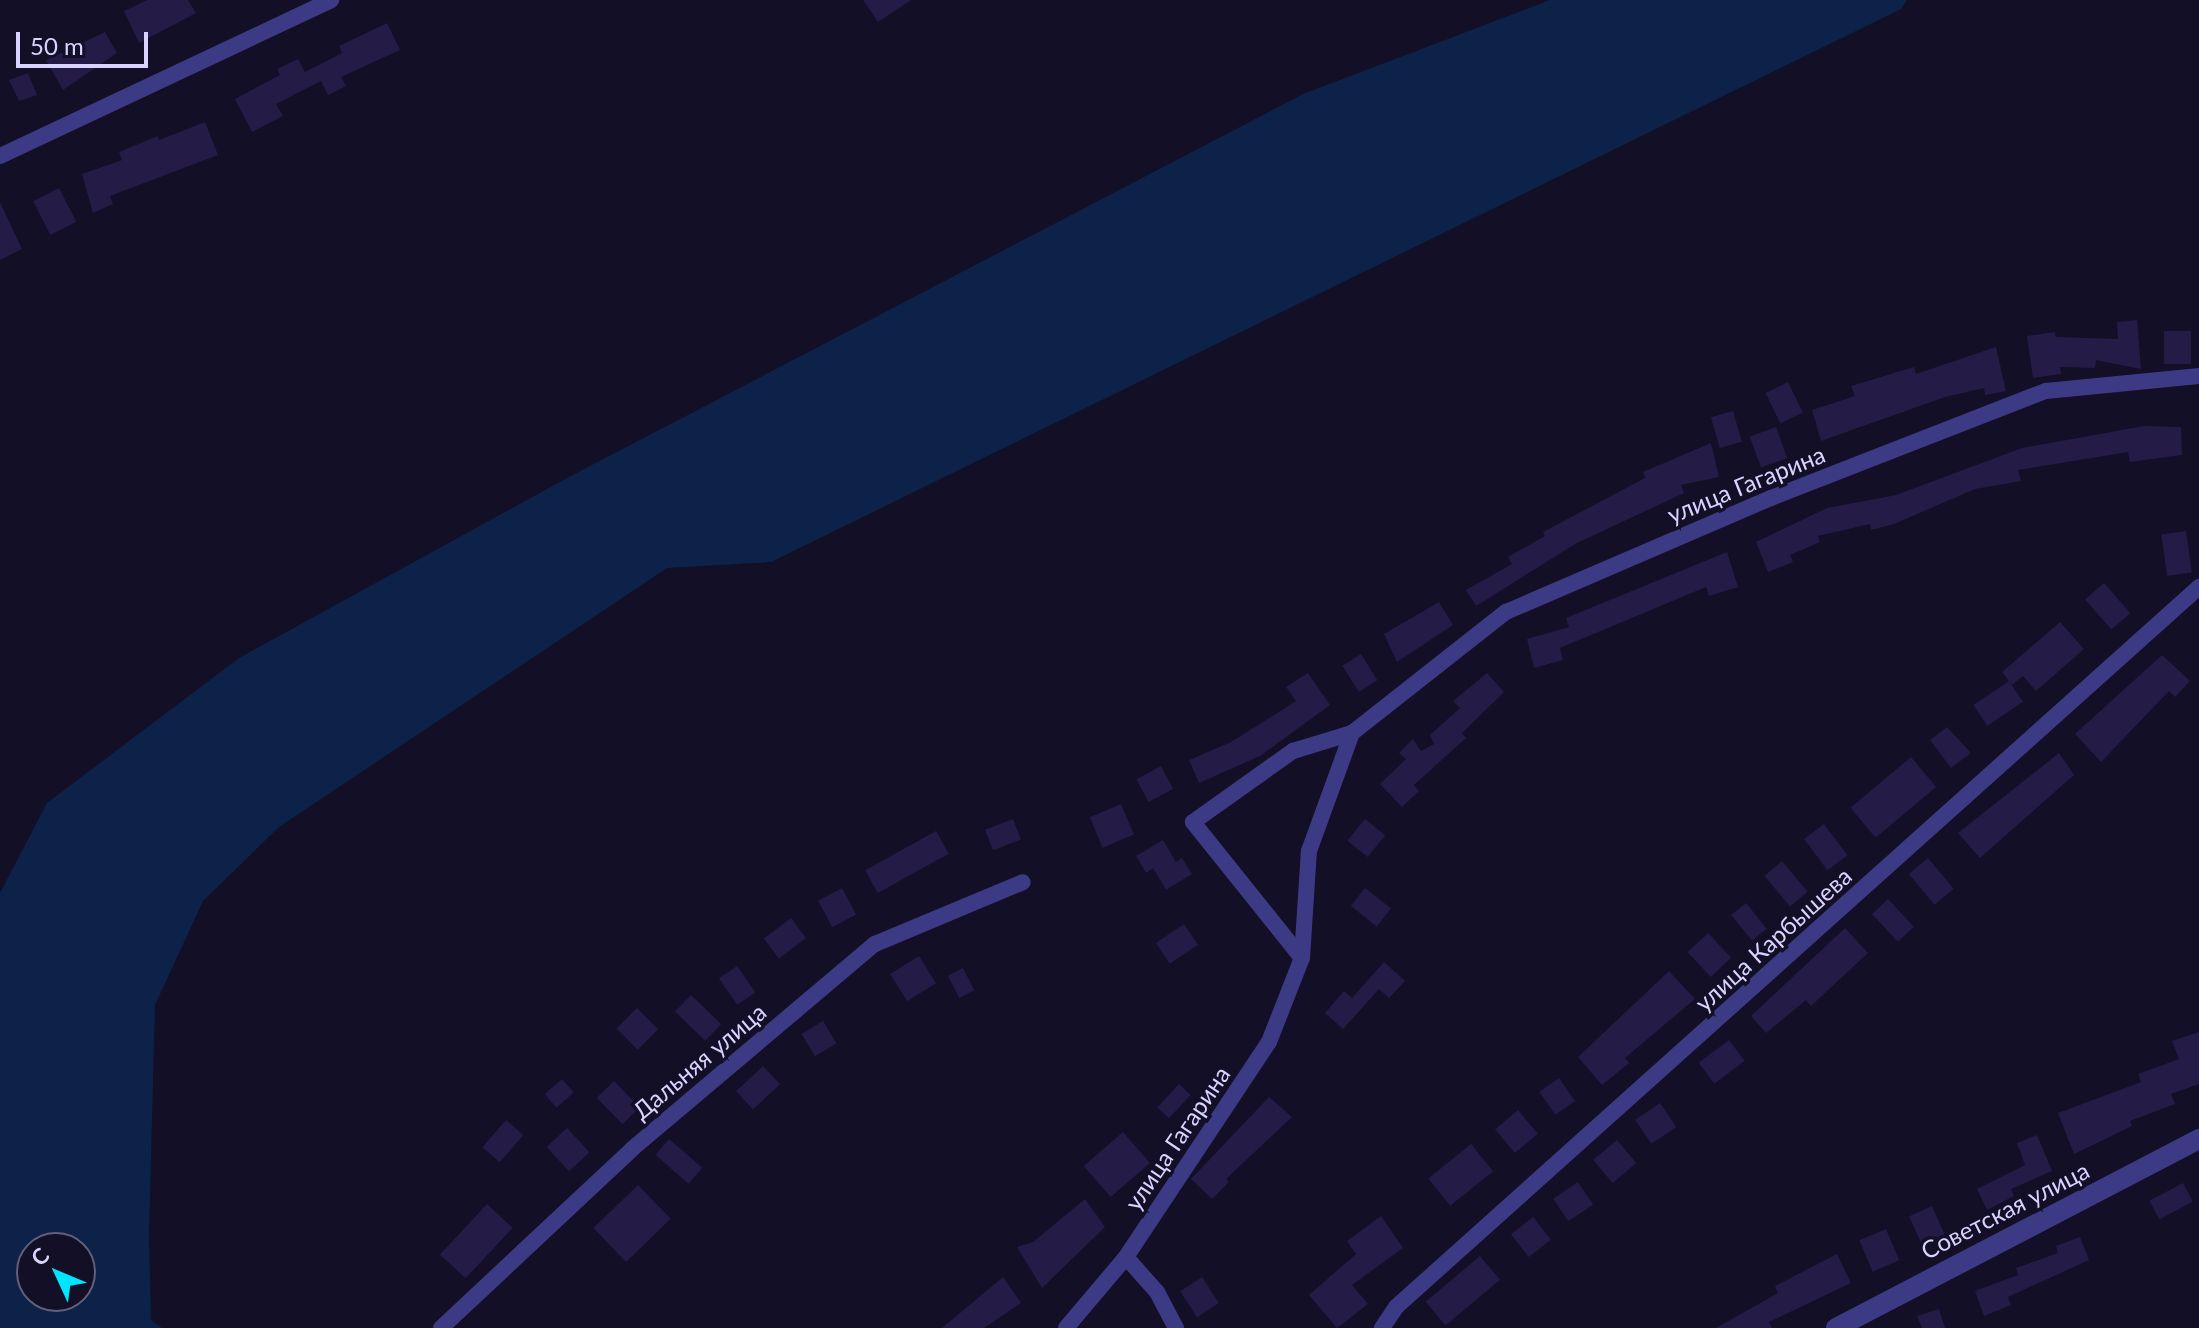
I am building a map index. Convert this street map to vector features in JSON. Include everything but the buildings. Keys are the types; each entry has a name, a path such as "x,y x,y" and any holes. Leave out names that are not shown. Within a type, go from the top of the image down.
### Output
{"street":[{"path":"0,156 331,0"},
{"name":"улица Гагарина","path":"1302,958 1193,822 1293,751 1352,733 1506,612 1771,498 2046,391 2199,376"},
{"name":"улица Карбышева","path":"1382,1328 1396,1307 2199,587"},
{"name":"улица Гагарина","path":"1066,1328 1126,1257 1269,1042 1302,958 1309,851 1352,733"},
{"name":"Дальняя улица","path":"441,1328 632,1149 875,944 1023,882"},
{"name":"Советская улица","path":"1836,1328 2199,1139"},
{"path":"1126,1257 1157,1292 1176,1328"}],"water":[{"path":"1550,0 1907,0 1901,9 771,562 667,568 279,827 203,901 155,1005 149,1235 151,1320 162,1328 0,1328 0,893 47,803 239,658 567,478 1303,94"}]}
